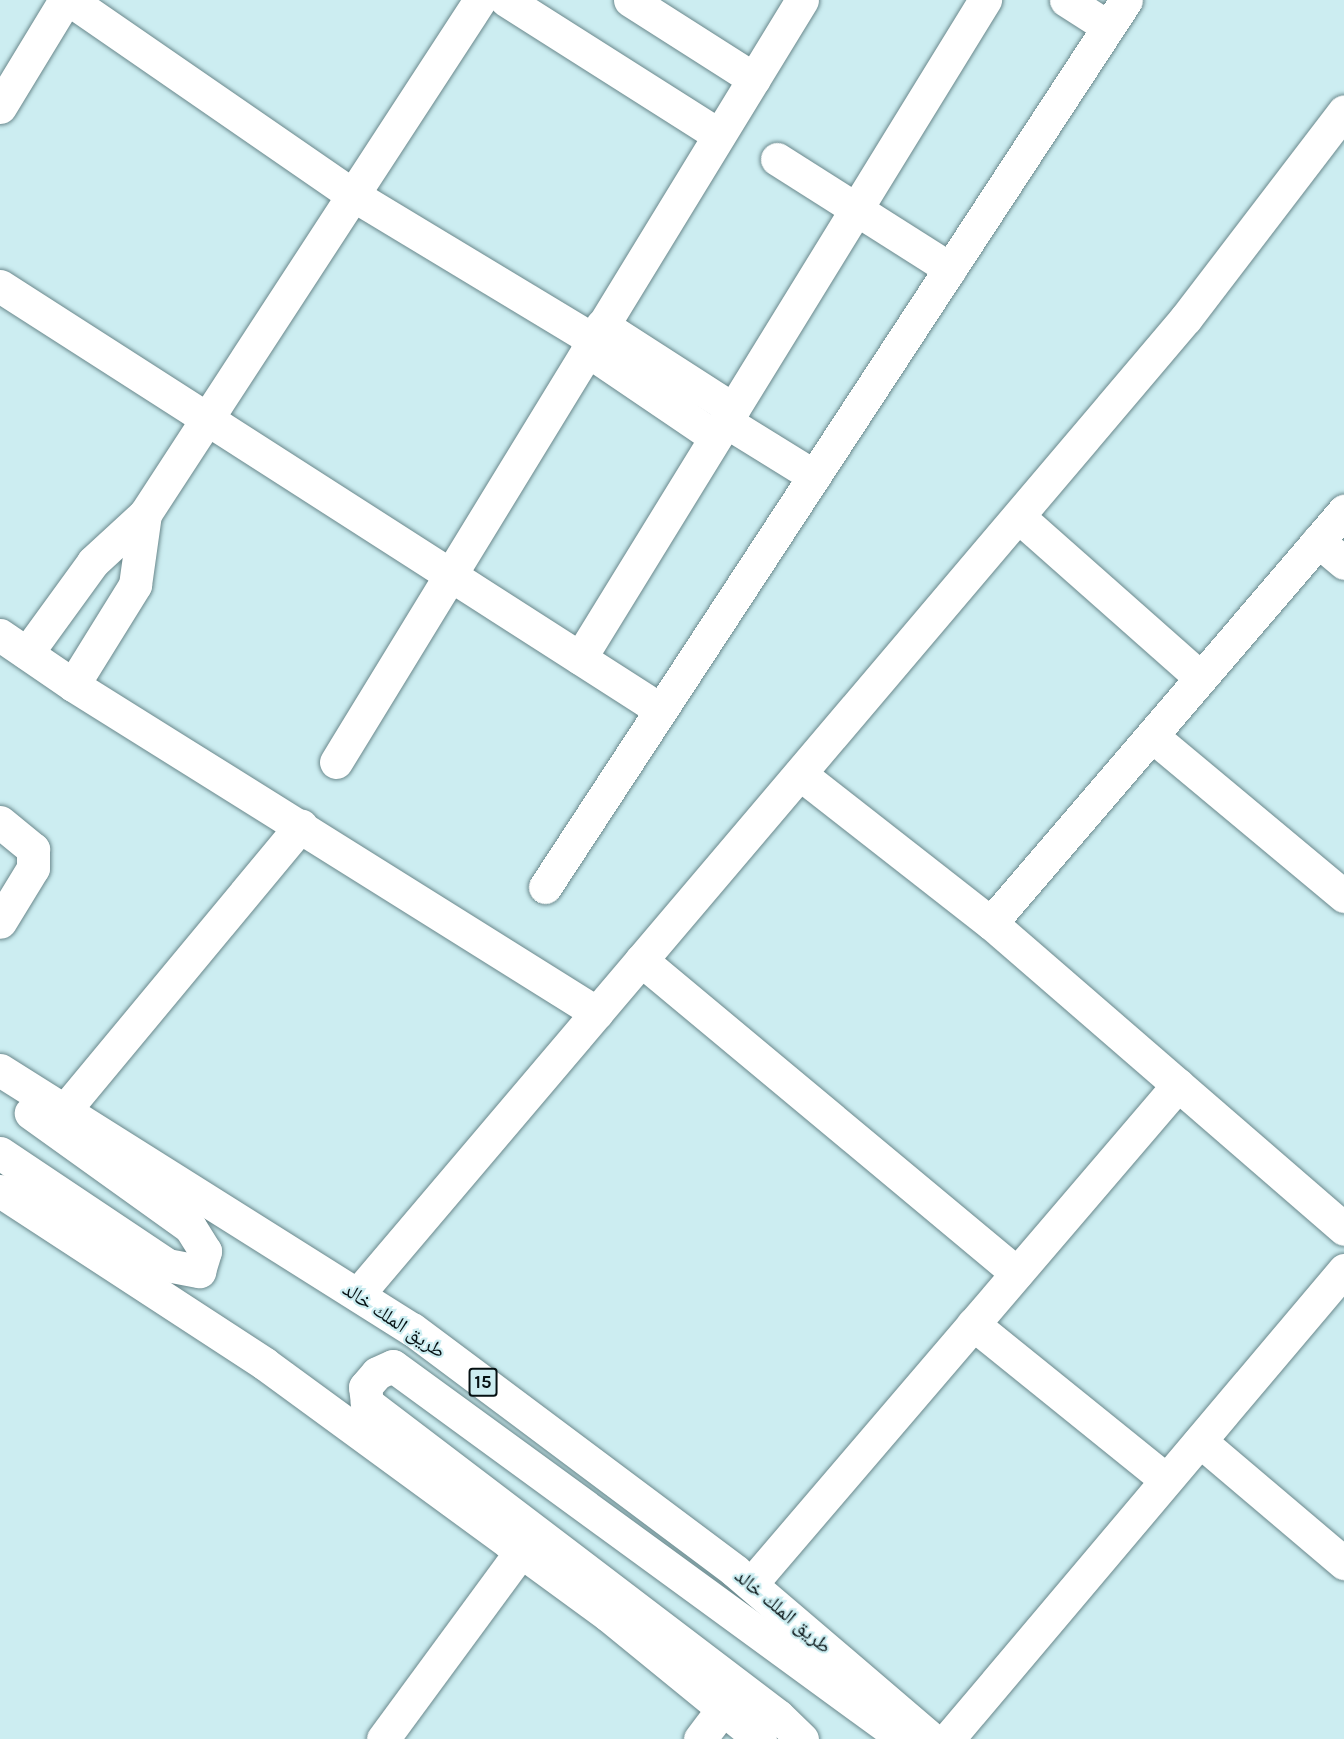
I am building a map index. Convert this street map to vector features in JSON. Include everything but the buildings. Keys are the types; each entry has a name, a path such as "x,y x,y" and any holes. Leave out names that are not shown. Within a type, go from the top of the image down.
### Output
{"main road":[{"path":"0,107 68,0 353,195 594,338 724,422 814,476"},
{"path":"27,652 93,562 145,514 480,0"},
{"path":"506,0 719,135"},
{"path":"630,0 754,79"},
{"path":"336,762 802,0"},
{"path":"580,657 985,0"},
{"path":"1066,0 1108,27"},
{"path":"546,887 1126,0"},
{"path":"358,1294 1186,318 1344,111"},
{"path":"777,159 950,269"},
{"path":"0,286 662,710"},
{"path":"991,922 1344,511"},
{"path":"73,686 135,585 145,514"},
{"path":"1018,517 1200,677"},
{"path":"1318,541 1344,563"},
{"path":"0,635 73,686 301,826 597,1013"},
{"path":"1152,736 1344,896"},
{"path":"800,774 991,922 1344,1229"},
{"path":"0,822 33,849 33,868 0,922"},
{"path":"64,1111 301,826"},
{"path":"641,960 1017,1273"},
{"name":"طريق الملك خالد","path":"0,1070 412,1329 751,1584 933,1739"},
{"path":"751,1584 1178,1085"},
{"path":"0,1092 190,1227 205,1251 198,1271 167,1265 0,1153"},
{"path":"0,1191 265,1364 608,1615 760,1739"},
{"path":"948,1739 1344,1270"},
{"path":"973,1324 1166,1480"},
{"path":"802,1739 778,1716 367,1403 365,1387 377,1372 393,1366 904,1739"},
{"path":"1200,1441 1344,1563"},
{"path":"383,1739 521,1551"},
{"path":"700,1739 723,1709"}]}
